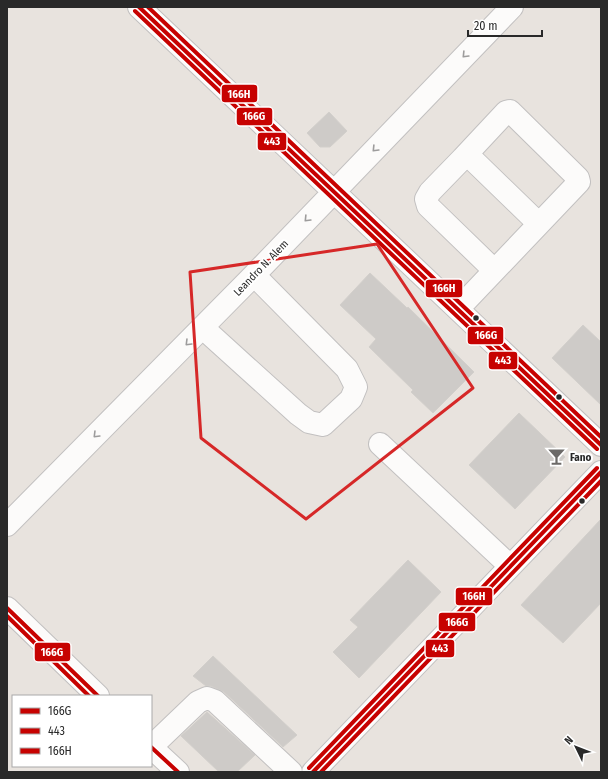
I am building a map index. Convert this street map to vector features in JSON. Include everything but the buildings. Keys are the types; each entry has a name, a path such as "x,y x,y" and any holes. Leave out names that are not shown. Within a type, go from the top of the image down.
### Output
{"street":[{"path":"139,7 601,445"},
{"name":"Leandro N. Alem","path":"7,525 203,328 512,7"},
{"path":"458,309 538,223 579,182 578,178 510,111 506,112 430,192 426,199 428,206 494,270"},
{"path":"463,158 472,159 538,223"},
{"path":"203,328 298,414 309,422 322,425 351,399 356,387 347,369 254,275"},
{"path":"380,444 510,566"},
{"path":"313,772 601,472"},
{"path":"7,608 97,695"},
{"path":"152,746 198,702 207,698 215,701 291,772"},
{"path":"152,748 178,772"}],"highlighted area":[{"path":"377,244 473,388 306,519 201,438 190,272"}],"transit line":[{"name":"166G","path":"139,7 601,445"},
{"name":"166H","path":"148,7 601,437"},
{"name":"443","path":"135,11 597,449"},
{"name":"166H","path":"309,768 597,468"},
{"name":"166G","path":"313,772 601,472"},
{"name":"443","path":"321,772 601,481"},
{"name":"166G","path":"7,608 97,695"},
{"name":"443","path":"7,616 88,695"},
{"name":"166G","path":"152,748 178,772"}],"place":[{"name":"Fano","path":"557,457"}]}
